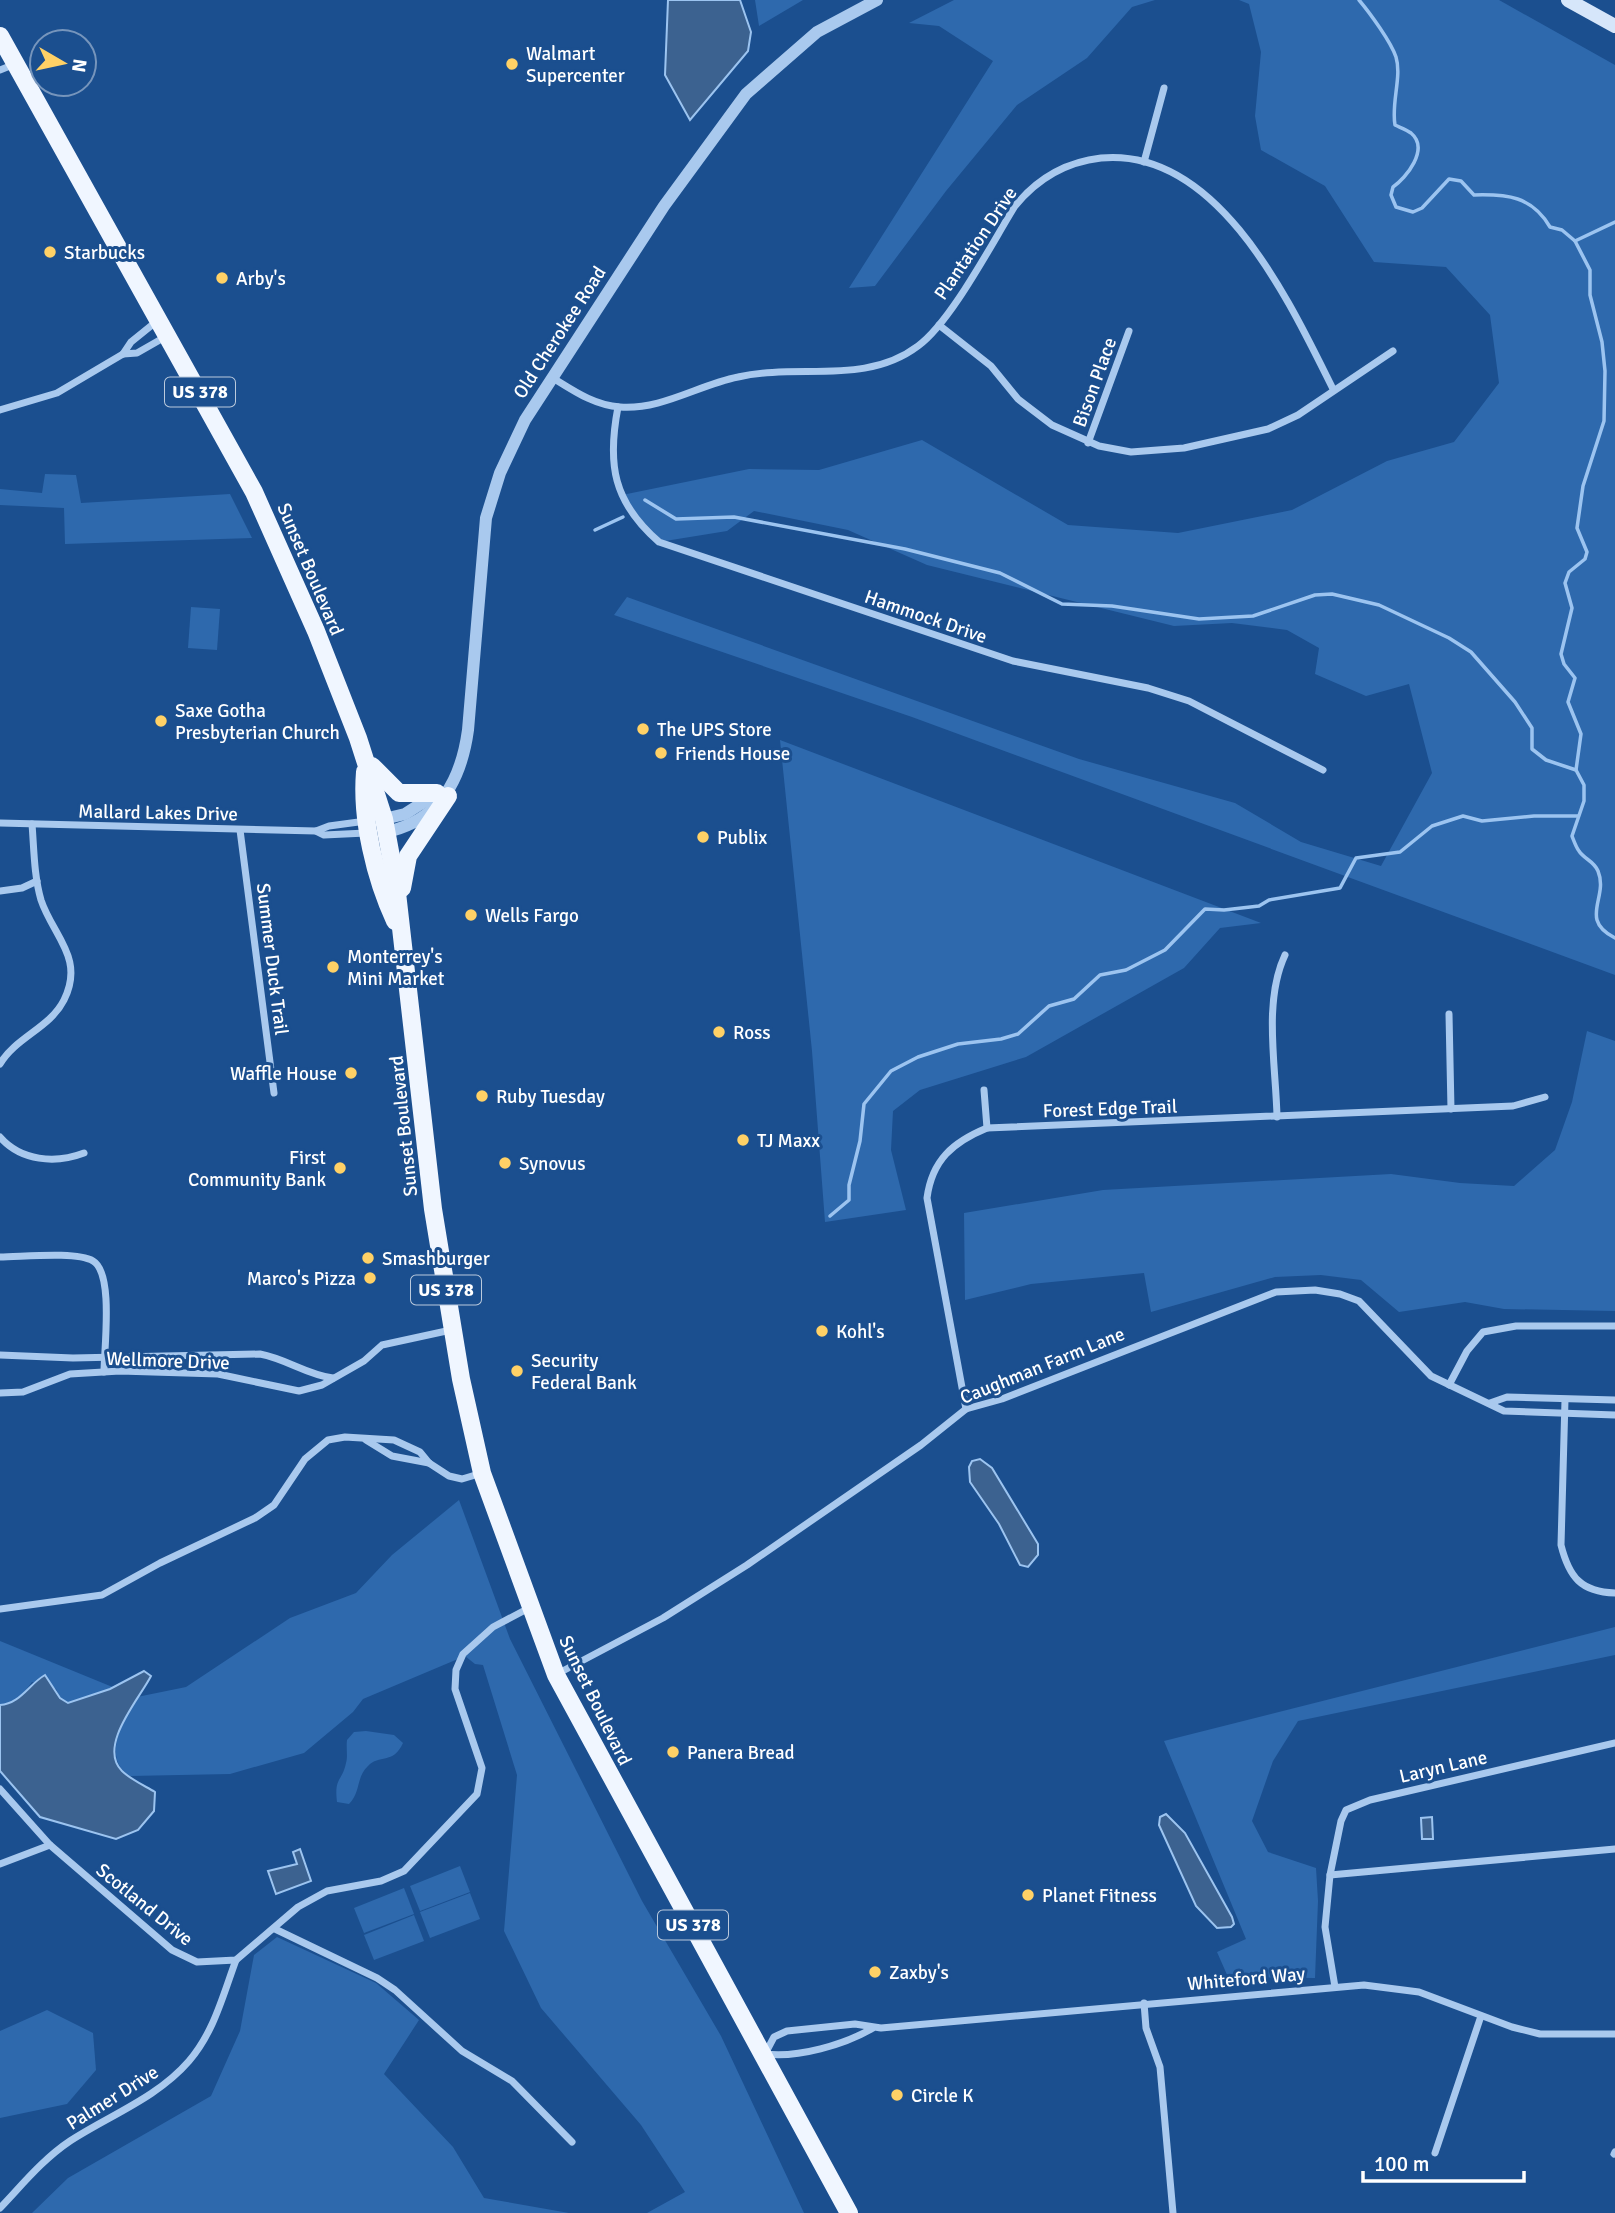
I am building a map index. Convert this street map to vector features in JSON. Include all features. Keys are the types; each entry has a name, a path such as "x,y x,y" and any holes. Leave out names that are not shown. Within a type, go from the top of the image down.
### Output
{"main road":[{"path":"1568,0 1615,26"},
{"name":"Sunset Boulevard","path":"0,36 8,67 164,327 276,537 364,759 364,786 400,926 433,1209 452,1329 482,1473 556,1675 610,1778 765,2053 849,2213"},
{"path":"364,759 399,793 446,790"},
{"path":"400,926 402,881 408,856 446,790"}],"street":[{"name":"Old Cherokee Road","path":"446,790 467,739 486,518 508,452 525,420 664,206 746,94 817,32 877,0"},
{"path":"1144,162 1164,88"},
{"name":"Plantation Drive","path":"553,378 588,399 618,407 662,403 707,386 756,373 852,371 882,366 919,346 939,325 1015,206 1037,184 1055,172 1084,161 1118,158 1144,162 1183,180 1205,197 1247,239 1277,279 1333,388"},
{"path":"939,325 991,366 1035,413 1088,443 1109,449 1152,452 1227,441 1268,429 1298,415 1333,388 1393,351"},
{"path":"123,355 131,342 164,327"},
{"path":"0,410 57,393 123,355 137,353 164,327"},
{"name":"Bison Place","path":"1088,443 1129,331"},
{"name":"Hammock Drive","path":"618,407 612,438 612,463 619,487 628,508 642,527 659,542 993,655 1148,688 1189,701 1323,770"},
{"path":"376,826 405,814 446,790"},
{"name":"Mallard Lakes Drive","path":"0,823 316,831 328,826 376,826"},
{"path":"0,1064 14,1045 58,1010 71,977 69,951 44,908 37,881 32,824"},
{"name":"Mallard Lakes Drive","path":"316,831 324,835 376,826"},
{"name":"Summer Duck Trail","path":"240,830 274,1093"},
{"path":"0,891 22,888 37,881"},
{"path":"1277,1117 1274,1004 1277,972 1285,955"},
{"path":"1449,1014 1451,1109"},
{"path":"984,1090 987,1128"},
{"name":"Forest Edge Trail","path":"966,1409 927,1198 935,1167 948,1150 961,1140 987,1128 1513,1107 1545,1097"},
{"path":"0,1137 19,1153 34,1157 64,1159 84,1153"},
{"path":"0,1257 79,1257 94,1262 103,1274 106,1285 104,1372"},
{"name":"Caughman Farm Lane","path":"556,1675 663,1618 747,1565 921,1445 966,1409 1002,1399 1276,1293 1315,1290 1340,1294 1359,1301 1431,1376 1504,1411 1615,1415"},
{"path":"1449,1385 1468,1351 1483,1332 1516,1326 1615,1326"},
{"name":"Wellmore Drive","path":"0,1393 23,1392 70,1374 104,1372 218,1374 299,1391 310,1390 364,1361 382,1345 452,1329"},
{"name":"Wellmore Drive","path":"0,1355 104,1357 260,1354 284,1360 310,1374 334,1378"},
{"path":"1490,1404 1507,1398 1615,1400"},
{"path":"1565,1400 1561,1545 1566,1566 1582,1585 1598,1592 1615,1593"},
{"path":"0,1608 50,1604 114,1590 160,1563 267,1511 320,1443 345,1437 402,1443 420,1452 429,1463 449,1476 461,1479 482,1473"},
{"path":"365,1440 393,1456 429,1463"},
{"path":"236,1960 298,1907 327,1891 381,1881 404,1871 477,1794 482,1768 455,1689 457,1670 463,1654 493,1627 530,1608"},
{"name":"Laryn Lane","path":"1335,1987 1325,1927 1330,1875 1341,1821 1346,1810 1357,1804 1615,1743"},
{"name":"Scotland Drive","path":"0,1789 50,1845 172,1950 197,1962 236,1960"},
{"path":"0,1864 50,1845"},
{"path":"1330,1875 1615,1849"},
{"path":"275,1929 377,1978 396,1990 462,2051 512,2081 572,2142"},
{"name":"Palmer Drive","path":"0,2207 59,2149 156,2091 175,2076 190,2060 212,2026 236,1960"},
{"name":"Whiteford Way","path":"873,2028 853,2037 785,2056 765,2053 774,2037 787,2031 855,2024 873,2028 1364,1985 1406,1989 1540,2034 1615,2034"},
{"path":"1144,2003 1146,2028 1160,2067 1173,2213"},
{"path":"1435,2153 1481,2016"}],"shaded area":[{"path":"668,0 740,0 751,32 748,51 690,120 665,75"},
{"path":"755,0 803,0 759,26"},
{"path":"954,0 1155,0 1132,7 1087,58 1017,105 946,191 875,286 849,288 993,61 939,26 909,23"},
{"path":"1239,0 1499,0 1615,65 1615,975 912,717 614,615 627,597 1079,759 1235,803 1301,842 1381,866 1432,773 1409,684 1366,696 1315,674 1319,648 1287,630 1232,623 1174,626 927,565 848,530 754,511 727,531 659,542 622,495 749,469 819,470 922,440 1068,525 1178,533 1292,510 1387,461 1454,442 1499,383 1490,315 1446,267 1374,262 1325,186 1261,150 1255,116 1261,52 1249,4"},
{"path":"45,474 76,475 81,503 230,494 252,538 65,544 64,508 0,505 0,489 42,493"},
{"path":"191,607 220,609 217,650 188,648"},
{"path":"780,740 1261,923 1220,928 1184,968 1026,1057 920,1090 893,1111 891,1150 906,1210 825,1222 812,1051"},
{"path":"1587,1031 1615,1041 1615,1311 1504,1309 1465,1302 1399,1312 1361,1280 1321,1275 1275,1277 1151,1312 1144,1273 1031,1284 965,1300 964,1213 1103,1190 1391,1174 1460,1183 1514,1186 1555,1150 1572,1102"},
{"path":"980,1459 992,1468 1038,1544 1038,1555 1028,1567 1020,1565 999,1524 970,1482 969,1467 972,1461"},
{"path":"459,1500 510,1639 642,1901 721,2036 804,2213 647,2213 685,2192 641,2125 541,2008 504,1931 517,1775 483,1665 475,1664 465,1656 363,1699 353,1712 304,1753 230,1774 130,1776 123,1771 116,1758 116,1743 124,1720 78,1702 68,1703 60,1698 56,1689 32,1682 14,1700 0,1705 0,1641 137,1697 186,1687 290,1618 356,1593 392,1555"},
{"path":"1615,1627 1615,1655 1298,1721 1273,1761 1252,1821 1268,1852 1316,1868 1318,1901 1315,1978 1228,1977 1217,1952 1246,1939 1164,1741"},
{"path":"144,1671 151,1676 123,1722 114,1749 116,1761 122,1771 155,1792 154,1811 138,1830 116,1839 40,1817 0,1771 0,1705 19,1697 45,1675 60,1698 68,1703 110,1689"},
{"path":"354,1732 394,1735 403,1743 395,1754 372,1762 364,1770 349,1804 337,1802 337,1784 347,1761 347,1740"},
{"path":"1166,1814 1185,1833 1232,1917 1234,1924 1231,1927 1217,1928 1196,1906 1159,1825 1160,1817"},
{"path":"1432,1817 1433,1839 1422,1839 1421,1818"},
{"path":"300,1849 311,1881 276,1894 268,1871 297,1864 293,1852"},
{"path":"460,1866 470,1892 420,1911 410,1886"},
{"path":"404,1888 414,1914 364,1933 354,1908"},
{"path":"470,1893 480,1919 430,1938 420,1912"},
{"path":"414,1915 424,1941 374,1960 364,1935"},
{"path":"277,1937 376,1983 419,2020 384,2074 453,2147 484,2198 569,2213 32,2213 68,2178 211,2096 240,2031 254,1955"},
{"path":"47,2010 93,2033 96,2070 67,2104 0,2118 0,2031"}],"waterway":[{"path":"1359,0 1385,36 1396,57 1398,73 1395,125 1411,133 1418,147 1414,163 1393,187 1391,195 1396,207 1413,212 1422,208 1449,179 1461,181 1474,195 1518,199 1535,209 1550,227 1562,230 1575,241 1590,270 1590,295 1602,342 1605,371 1604,421 1583,486 1577,528 1587,552 1585,559 1569,572 1565,583 1572,608 1561,654 1564,664 1575,678 1568,702 1581,734 1576,770 1584,785 1584,801 1572,836 1579,851 1598,871 1600,890 1596,916 1604,931 1615,938"},
{"path":"1575,241 1615,222"},
{"path":"645,500 676,519 734,517 905,549 1000,573 1062,604 1112,606 1199,619 1253,616 1315,595 1332,594 1379,605 1449,638 1471,652 1515,702 1532,728 1532,749 1546,760 1576,770"},
{"path":"595,530 623,517"},
{"path":"830,1216 849,1200 849,1185 860,1141 864,1104 891,1071 918,1057 958,1044 1001,1039 1018,1034 1049,1006 1074,999 1100,975 1126,970 1165,950 1205,909 1259,906 1269,900 1340,888 1356,858 1400,852 1432,826 1463,816 1482,821 1534,816 1578,816"}],"place":[{"name":"Walmart Supercenter","path":"512,64"},
{"name":"Starbucks","path":"50,252"},
{"name":"Arby's","path":"222,278"},
{"name":"Saxe Gotha Presbyterian Church","path":"161,721"},
{"name":"The UPS Store","path":"643,729"},
{"name":"Friends House","path":"661,753"},
{"name":"Publix","path":"703,837"},
{"name":"Wells Fargo","path":"471,915"},
{"name":"Monterrey's Mini Market","path":"333,967"},
{"name":"Ross","path":"719,1032"},
{"name":"Waffle House","path":"351,1073"},
{"name":"Ruby Tuesday","path":"482,1096"},
{"name":"TJ Maxx","path":"743,1140"},
{"name":"Synovus","path":"505,1163"},
{"name":"First Community Bank","path":"340,1168"},
{"name":"Smashburger","path":"368,1258"},
{"name":"Marco's Pizza","path":"370,1278"},
{"name":"Kohl's","path":"822,1331"},
{"name":"Security Federal Bank","path":"517,1371"},
{"name":"Panera Bread","path":"673,1752"},
{"name":"Planet Fitness","path":"1028,1895"},
{"name":"Zaxby's","path":"875,1972"},
{"name":"Circle K","path":"897,2095"}]}
